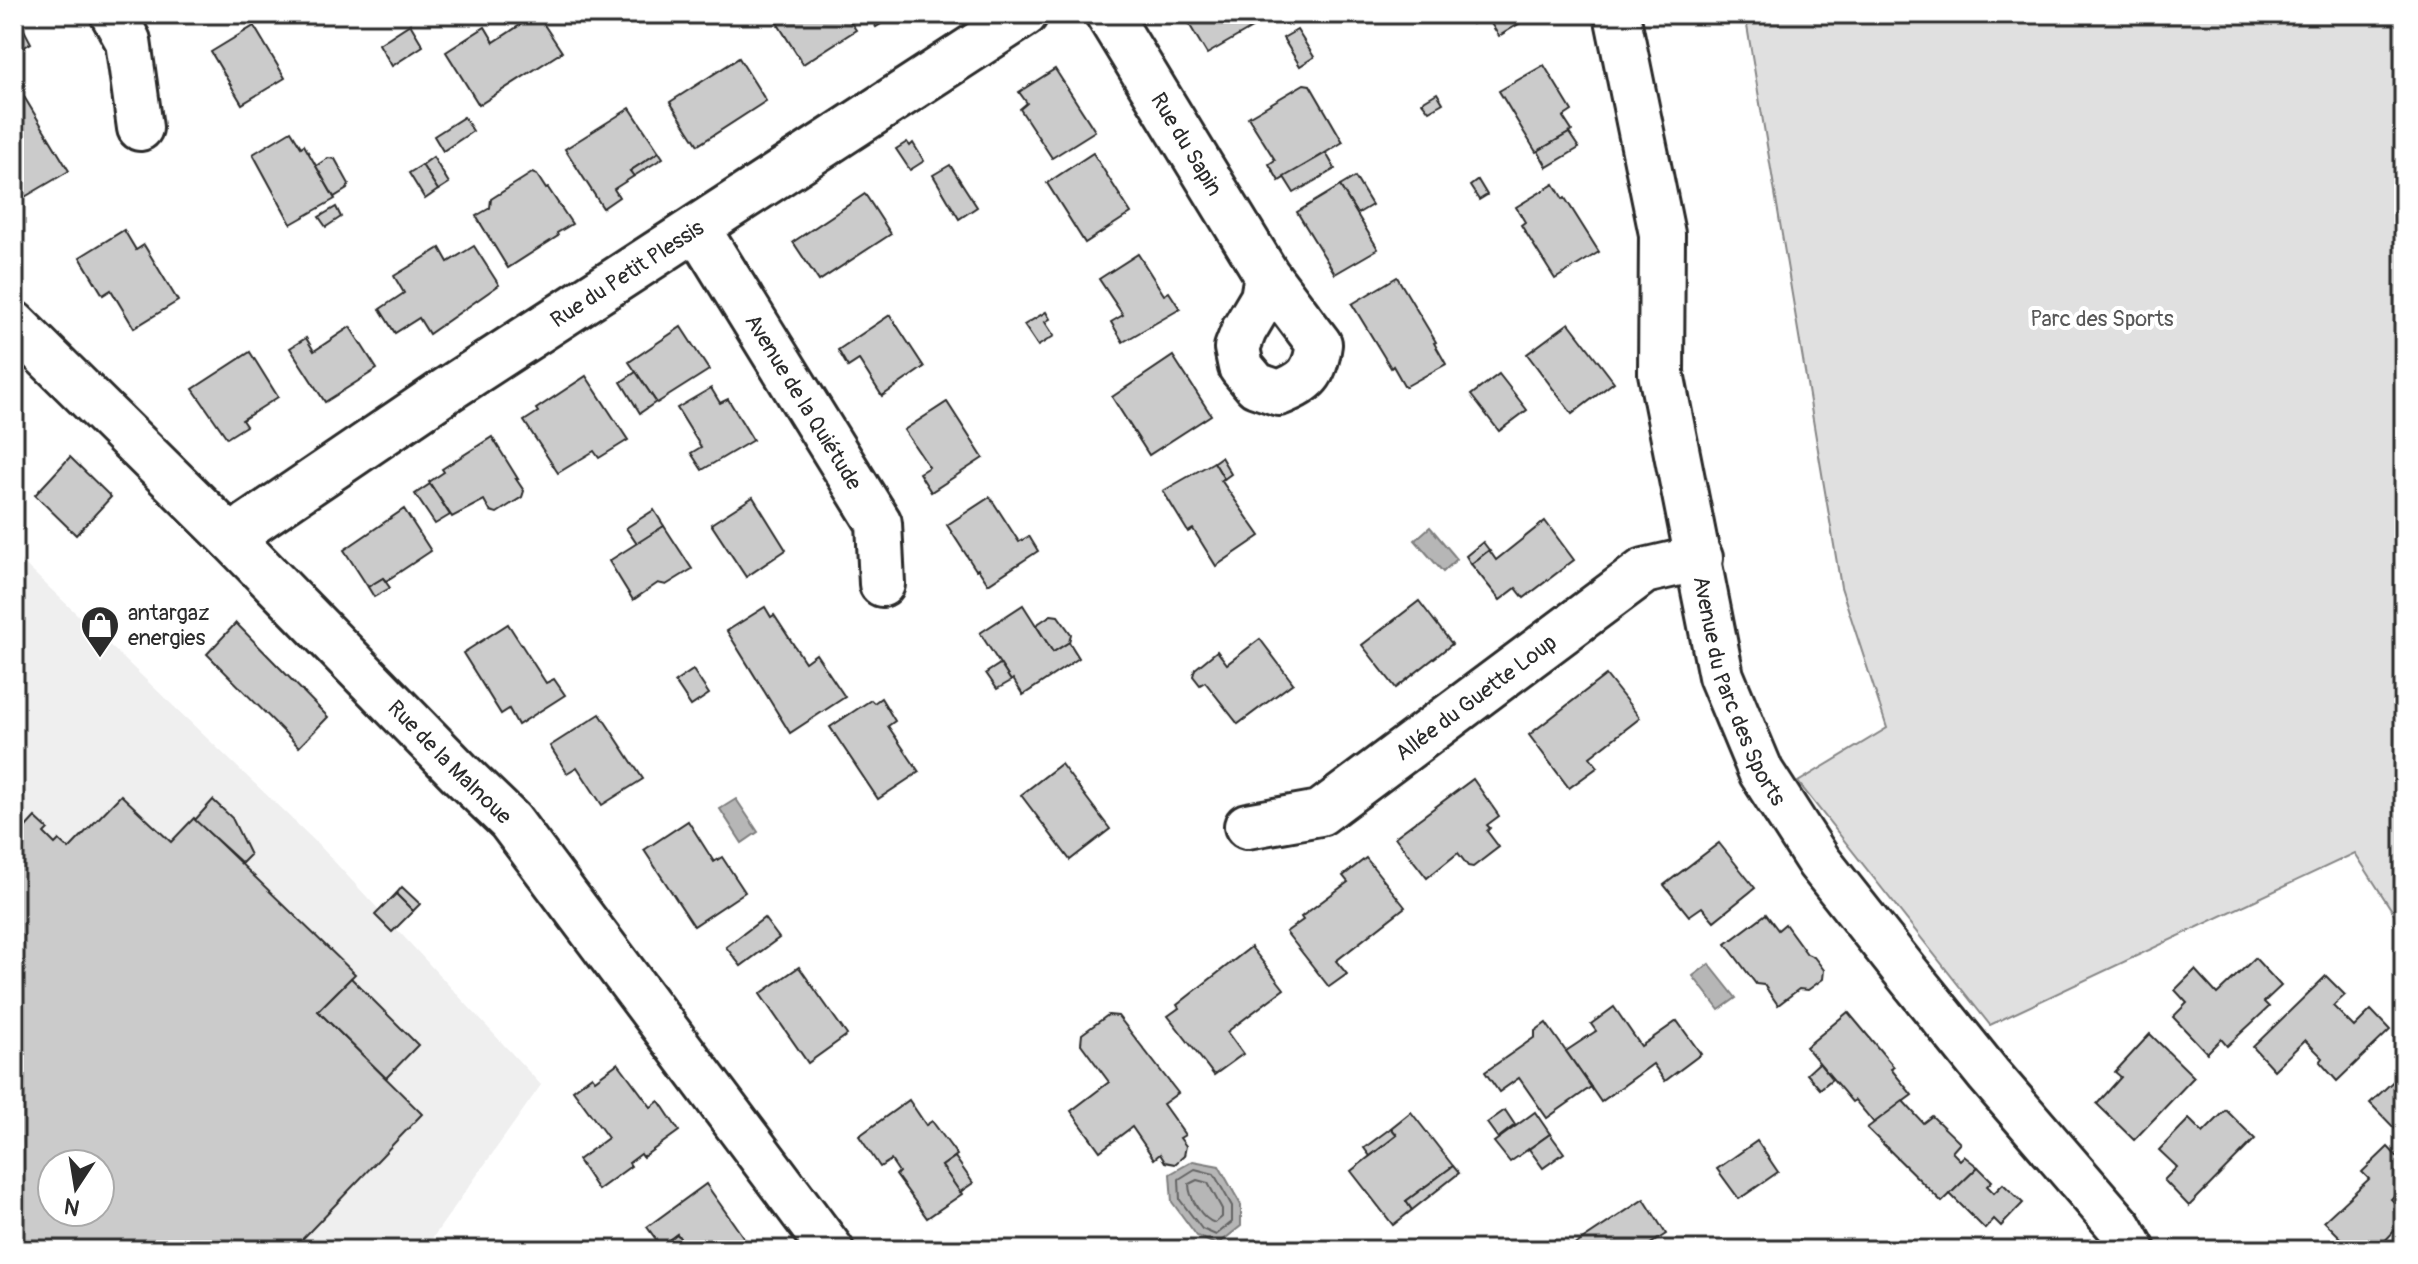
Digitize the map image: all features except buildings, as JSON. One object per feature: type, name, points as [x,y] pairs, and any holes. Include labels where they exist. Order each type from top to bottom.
[{"type":"street","points":[[113,14],[128,41],[140,128]]},
{"type":"street","name":"Rue du Petit Plessis","points":[[232,539],[447,390],[1025,14]]},
{"type":"street","name":"Rue du Sapin","points":[[1108,14],[1267,275]]},
{"type":"street","name":"Avenue du Parc des Sports","points":[[1617,14],[1662,234],[1661,373],[1721,676],[1761,772],[1819,862],[1989,1075],[2120,1227],[2133,1250]]},
{"type":"street","name":"Avenue de la Quiétude","points":[[697,228],[879,523],[882,584]]},
{"type":"street","name":"Rue de la Malnoue","points":[[14,324],[232,539],[510,821],[831,1250]]},
{"type":"street","name":"Allée du Guette Loup","points":[[1247,826],[1320,813],[1644,571],[1700,558]]},
{"type":"shaded area","points":[[14,554],[318,844],[541,1085],[424,1250],[14,1250]]},
{"type":"green space","name":"Parc des Sports","points":[[1745,14],[2404,14],[2404,929],[2355,853],[1990,1025],[1798,782],[1887,728],[1841,587]]},
{"type":"water","points":[[1430,527],[1457,559],[1443,572],[1415,540]]},
{"type":"water","points":[[736,799],[758,832],[742,843],[720,809]]},
{"type":"water","points":[[1709,964],[1736,998],[1719,1010],[1693,976]]},
{"type":"water","points":[[1193,1161],[1219,1166],[1241,1205],[1241,1226],[1217,1245],[1197,1236],[1172,1202],[1170,1174]]},
{"type":"place","name":"antargaz energies","points":[[100,659]]}]
